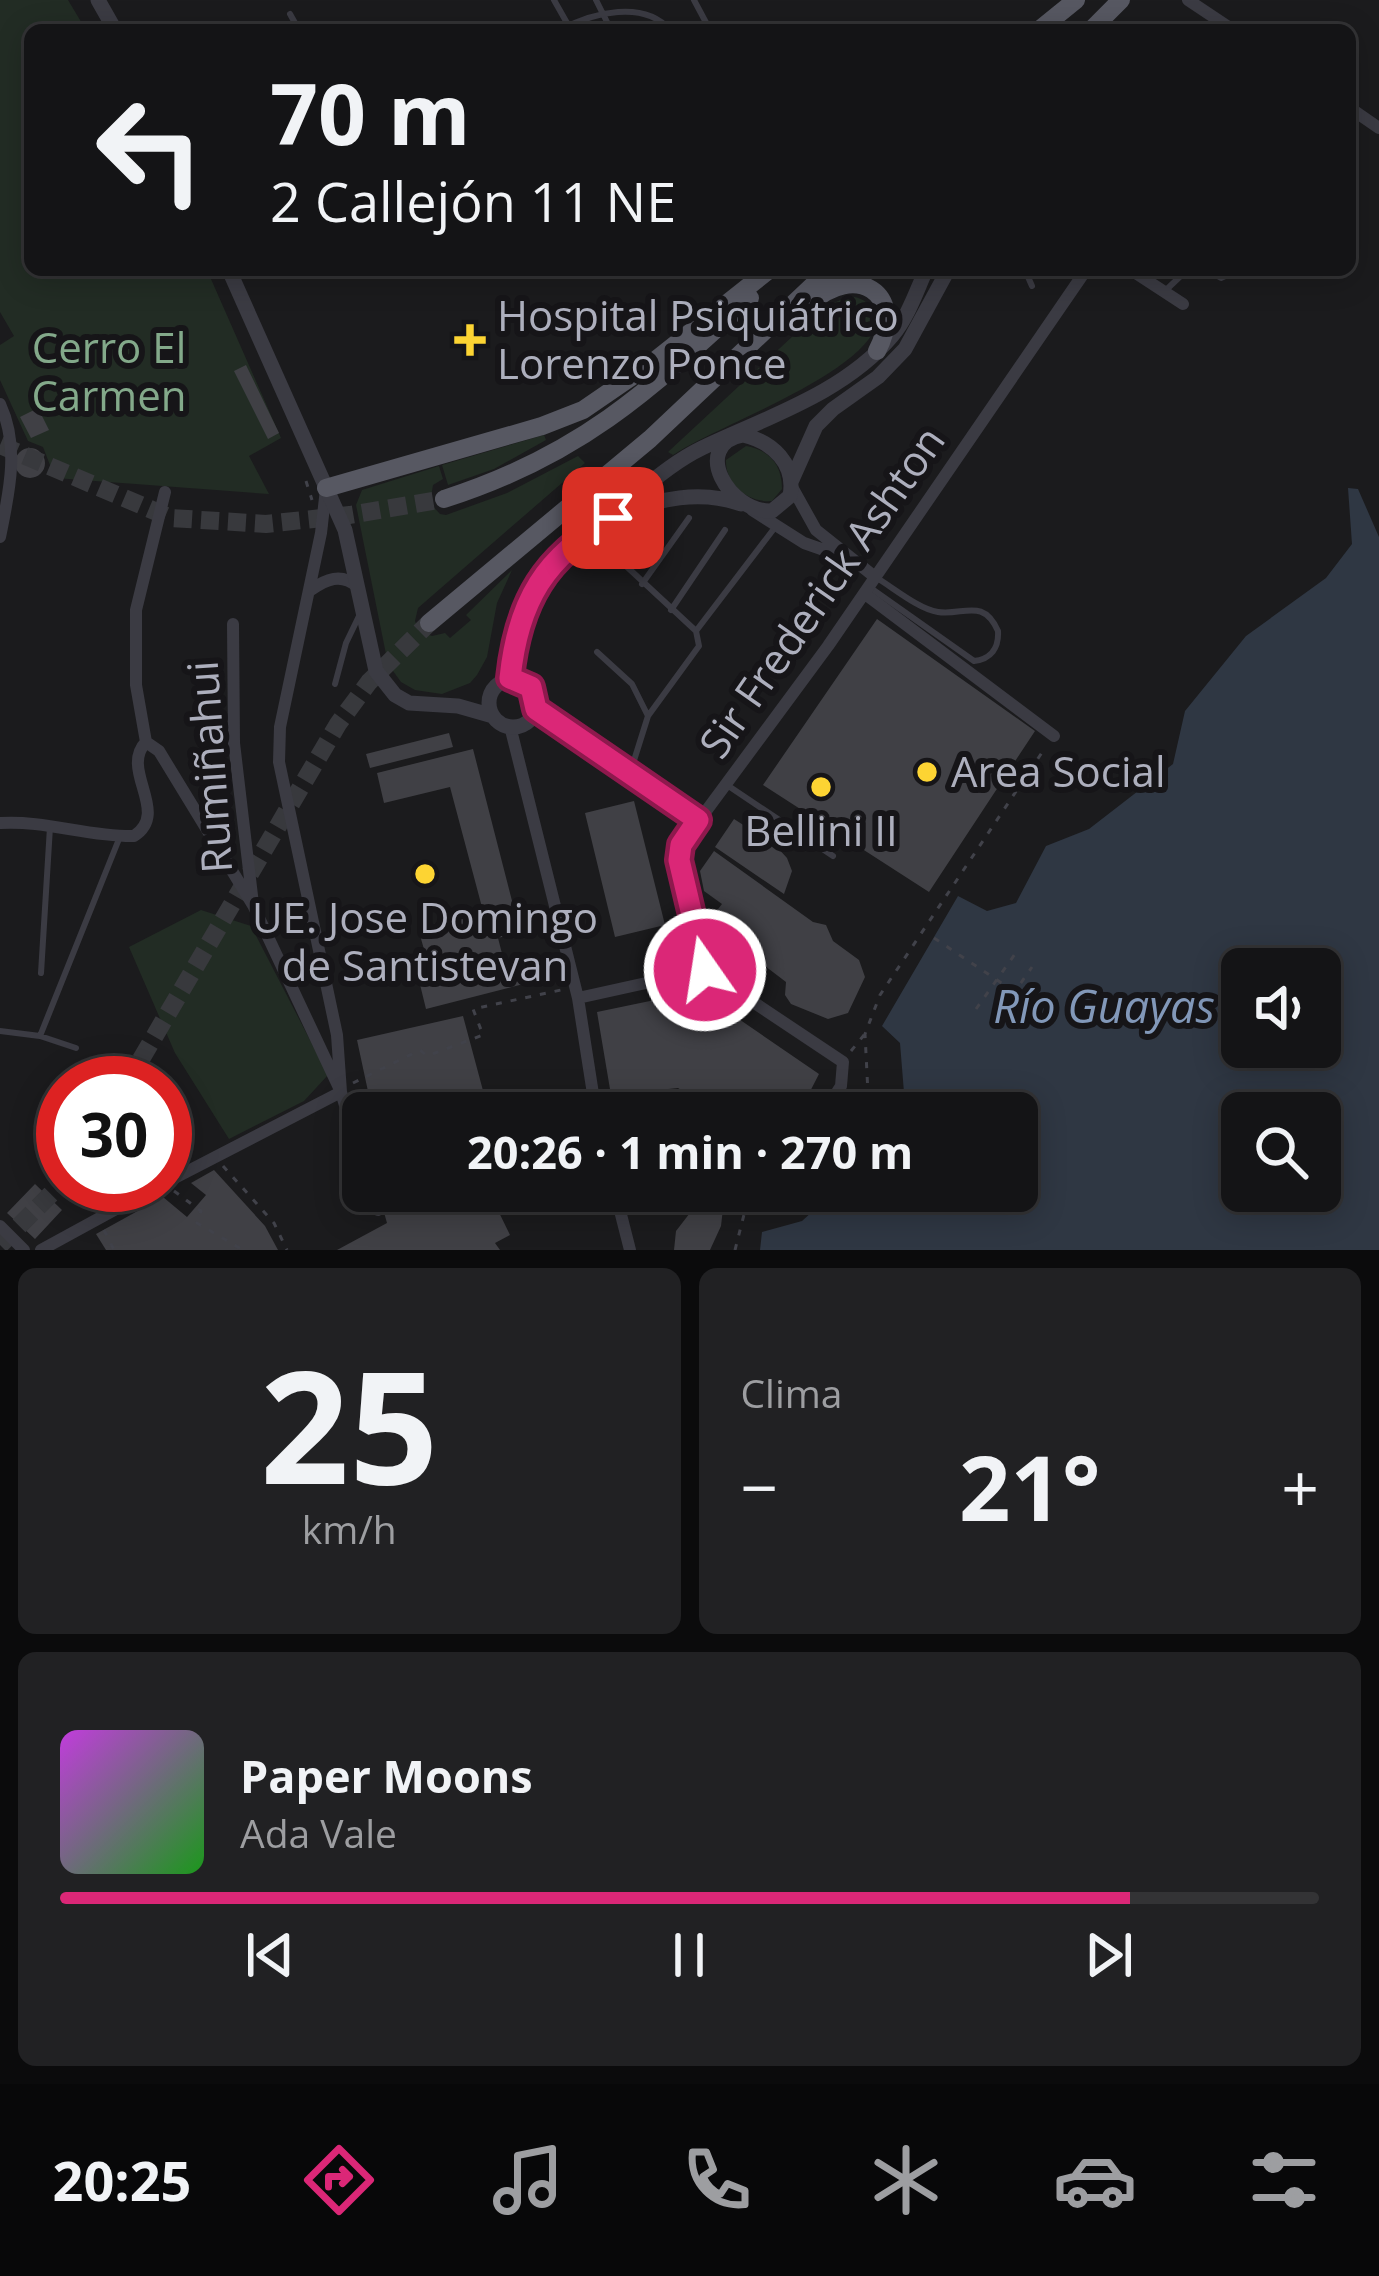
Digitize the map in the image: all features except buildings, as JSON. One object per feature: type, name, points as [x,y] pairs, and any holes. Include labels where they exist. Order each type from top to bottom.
[{"type":"main road","points":[[1040,24],[1058,0]]},
{"type":"main road","points":[[1043,24],[1076,0]]},
{"type":"main road","points":[[1097,24],[1121,0]]},
{"type":"main road","points":[[326,488],[521,433],[583,410],[653,362],[761,276]]},
{"type":"main road","points":[[444,499],[523,471],[599,427],[642,395],[773,276]]},
{"type":"main road","points":[[429,623],[650,439],[823,276]]},
{"type":"main road","points":[[751,343],[800,313],[824,291],[845,284],[875,291],[886,305],[887,331],[877,351]]},
{"type":"street","points":[[1188,0],[1224,24]]},
{"type":"street","points":[[232,276],[344,530],[376,671],[395,695],[422,706],[458,706],[493,716],[510,727],[576,992],[593,1092]]},
{"type":"street","points":[[493,716],[491,692],[510,678],[519,619],[548,570],[585,533],[685,457],[823,390],[877,351],[899,327],[923,276]]},
{"type":"street","points":[[585,533],[630,510],[683,497],[778,508],[790,496],[816,426],[905,349],[945,276]]},
{"type":"street","name":"Sir Frederick Ashton","points":[[705,970],[679,860],[681,845],[870,586],[1082,276]]},
{"type":"street","points":[[1140,276],[1183,304]]},
{"type":"street","points":[[0,404],[8,421],[12,465],[0,537]]},
{"type":"street","points":[[734,436],[753,437],[778,452],[816,530],[850,560],[870,586],[1054,736]]},
{"type":"street","points":[[734,436],[720,452],[718,467],[727,488],[804,543],[850,560]]},
{"type":"street","points":[[326,488],[310,591],[280,727],[280,762],[337,1035],[341,1092]]},
{"type":"street","points":[[165,492],[136,610],[136,685],[146,742],[158,751],[254,905],[342,1095]]},
{"type":"street","points":[[310,591],[340,578],[360,590]]},
{"type":"street","name":"Rumiñahui","points":[[233,624],[234,743],[254,905]]},
{"type":"street","points":[[510,678],[531,687],[536,709],[698,820]]},
{"type":"street","points":[[510,727],[524,724],[536,709]]},
{"type":"street","points":[[0,824],[134,836],[148,824],[150,814],[138,752],[146,742]]},
{"type":"street","points":[[576,992],[705,970],[843,1062],[838,1092]]},
{"type":"street","points":[[192,1170],[341,1092]]},
{"type":"street","points":[[41,1250],[108,1212]]},
{"type":"street","points":[[620,1212],[630,1250]]},
{"type":"street","points":[[0,1226],[24,1250]]},
{"type":"lane","points":[[598,0],[598,11],[607,24]]},
{"type":"lane","points":[[652,0],[652,11],[664,24]]},
{"type":"lane","points":[[574,24],[598,11],[652,11]]},
{"type":"lane","points":[[290,14],[296,24]]},
{"type":"lane","points":[[1028,276],[1032,286]]},
{"type":"lane","points":[[1164,292],[1181,276]]},
{"type":"lane","points":[[643,584],[689,518]]},
{"type":"lane","points":[[629,773],[648,716],[699,646],[696,631],[612,554],[636,522]]},
{"type":"lane","points":[[696,631],[776,526]]},
{"type":"lane","points":[[671,610],[725,530]]},
{"type":"lane","points":[[870,586],[936,613],[966,608],[985,614],[998,631],[994,652],[985,660],[974,661],[870,586]]},
{"type":"lane","points":[[335,684],[346,644],[363,609]]},
{"type":"lane","points":[[597,652],[632,684],[648,716]]},
{"type":"lane","points":[[727,785],[833,856]]},
{"type":"lane","points":[[41,973],[50,827]]},
{"type":"lane","points":[[40,1036],[120,837]]},
{"type":"lane","points":[[0,1031],[40,1036],[76,1048]]},
{"type":"path","points":[[843,1062],[865,1034],[880,995],[904,957],[1054,736]]},
{"type":"path","points":[[934,938],[1015,992]]},
{"type":"path","points":[[976,1009],[1015,954]]},
{"type":"path","points":[[995,1020],[1032,967]]},
{"type":"path","points":[[341,1092],[358,1079],[420,1051],[427,1056],[483,1036],[473,1009],[576,992]]},
{"type":"path","points":[[865,1034],[868,1092]]},
{"type":"path","points":[[216,1158],[274,1222],[287,1250]]},
{"type":"path","points":[[192,1205],[201,1211],[196,1223],[243,1250]]},
{"type":"path","points":[[735,1250],[745,1212]]},
{"type":"path","points":[[98,1217],[114,1250]]},
{"type":"green space","name":"Cerro El Carmen","points":[[0,0],[68,0],[82,24],[24,24],[24,276],[210,276],[281,438],[249,456],[269,494],[55,478],[43,447],[28,441],[0,380],[0,345],[14,336],[0,312]]},
{"type":"green space","points":[[849,296],[868,304],[878,321],[867,341],[847,360],[788,397],[673,455],[668,452],[823,308]]},
{"type":"green space","points":[[544,435],[546,440],[494,469],[448,485],[442,465]]},
{"type":"green space","points":[[746,446],[762,451],[777,466],[782,489],[772,501],[747,495],[729,477],[726,460]]},
{"type":"green space","points":[[578,456],[585,463],[418,608],[419,631],[432,636],[445,633],[450,638],[471,620],[466,615],[512,570],[497,603],[487,657],[477,675],[470,683],[442,694],[415,690],[401,682],[388,664],[356,505],[362,490],[439,466],[443,479],[433,485],[430,503],[446,515],[507,493]]},
{"type":"green space","points":[[201,910],[251,926],[328,1075],[304,1101],[229,1139],[192,1080],[192,1056],[175,1053],[129,947]]},
{"type":"water","name":"Río Guayas","points":[[1348,488],[1358,489],[1379,537],[1379,1250],[760,1250],[762,1232],[802,1221],[812,1212],[1038,1212],[1038,1092],[904,1092],[900,1043],[882,1026],[958,896],[987,911],[1016,903],[1046,846],[1089,829],[1173,764],[1185,711],[1246,636],[1326,578],[1352,544]]},
{"type":"tunnel","points":[[0,445],[171,518],[266,524],[444,499]]},
{"type":"tunnel","points":[[143,1056],[338,724],[369,682],[429,623]]},
{"type":"tunnel","points":[[0,1245],[36,1209]]},
{"type":"place","name":"Hospital Psiquiátrico Lorenzo Ponce","points":[[470,340]]},
{"type":"place","name":"Area Social","points":[[927,772]]},
{"type":"place","name":"Bellini II","points":[[821,787]]},
{"type":"place","name":"UE. Jose Domingo de Santistevan","points":[[425,874]]},
{"type":"route","points":[[613,518],[573,544],[531,594],[519,619],[510,678],[531,687],[536,709],[698,820],[681,845],[679,860],[705,970]]}]
